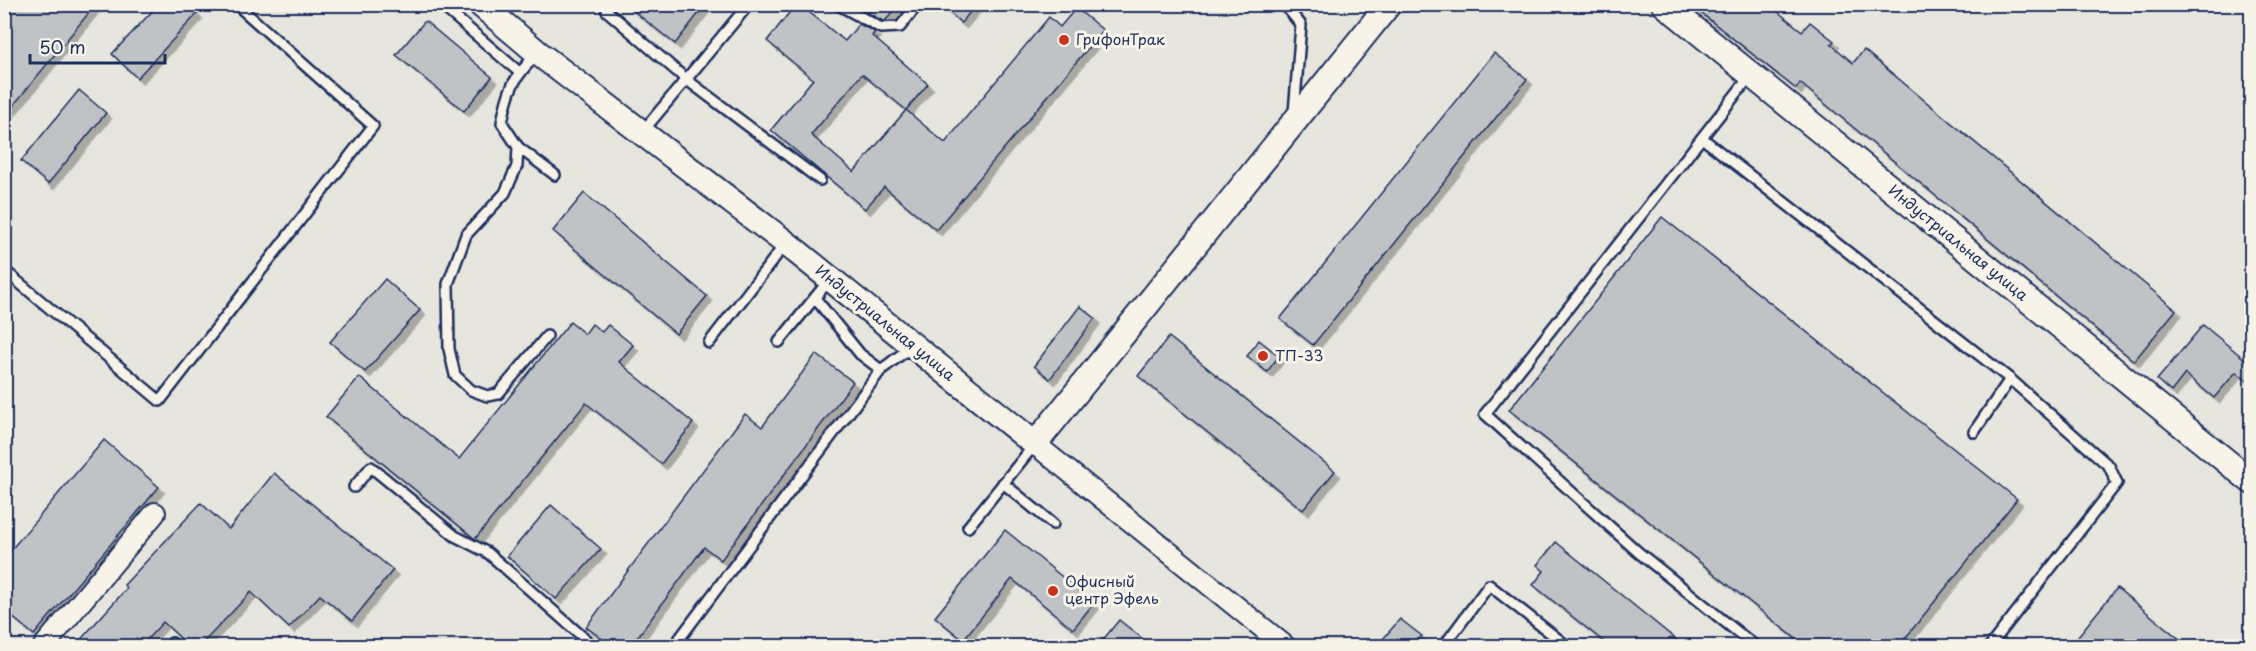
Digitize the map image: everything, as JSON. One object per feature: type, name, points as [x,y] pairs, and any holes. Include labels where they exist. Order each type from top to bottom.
[{"type":"street","name":"Индустриальная улица","points":[[480,4],[538,53],[786,243],[1285,646]]},
{"type":"street","points":[[1035,444],[1389,4]]},
{"type":"street","name":"Индустриальная улица","points":[[1664,4],[2252,482]]},
{"type":"street","points":[[44,646],[155,513]]},
{"type":"lane","points":[[4,270],[160,400],[373,126],[236,4]]},
{"type":"lane","points":[[440,4],[519,72]]},
{"type":"lane","points":[[642,133],[749,4]]},
{"type":"lane","points":[[837,4],[881,27],[900,27],[918,4]]},
{"type":"lane","points":[[1284,4],[1301,25],[1293,123]]},
{"type":"lane","points":[[607,11],[687,80],[820,180]]},
{"type":"lane","points":[[538,53],[519,72],[507,96],[502,123],[518,147],[555,175]]},
{"type":"lane","points":[[1751,75],[1485,414],[1638,552],[1755,646]]},
{"type":"lane","points":[[1702,138],[2010,379],[2109,466],[2117,483],[1990,646]]},
{"type":"lane","points":[[518,147],[517,166],[505,193],[466,235],[448,284],[449,349],[454,375],[471,390],[487,396],[498,394],[547,336]]},
{"type":"lane","points":[[709,343],[786,243]]},
{"type":"lane","points":[[779,342],[830,279]]},
{"type":"lane","points":[[815,298],[860,354],[881,370]]},
{"type":"lane","points":[[674,646],[881,370],[913,346]]},
{"type":"lane","points":[[1974,432],[2010,379]]},
{"type":"lane","points":[[968,526],[1035,444]]},
{"type":"lane","points":[[354,487],[371,467],[455,536],[488,553],[592,646]]},
{"type":"lane","points":[[1003,483],[1053,524]]},
{"type":"lane","points":[[1444,646],[1489,585],[1567,646]]},
{"type":"shaded area","points":[[4,5],[2251,5],[2251,646],[5,646]]},
{"type":"building","points":[[4,4],[96,4],[4,117]]},
{"type":"building","points":[[159,4],[187,4],[197,14],[137,78],[112,54]]},
{"type":"building","points":[[625,4],[706,4],[675,44]]},
{"type":"building","points":[[796,4],[799,4],[845,41],[859,24],[875,32],[872,36],[928,84],[906,110],[945,143],[1049,17],[1060,27],[1076,8],[1103,30],[936,230],[884,187],[865,209],[771,130],[813,79],[767,41]],"holes":[[[862,74],[906,110],[854,172],[811,135]]]},
{"type":"building","points":[[876,4],[900,4],[883,21],[868,13]]},
{"type":"building","points":[[940,4],[977,4],[961,23]]},
{"type":"building","points":[[1690,4],[1768,4],[1802,31],[1810,22],[1834,41],[1831,44],[1853,63],[1864,50],[2176,310],[2134,361],[1800,83],[1796,89]]},
{"type":"building","points":[[425,21],[492,77],[464,111],[396,55]]},
{"type":"building","points":[[1494,53],[1527,79],[1313,345],[1280,319]]},
{"type":"building","points":[[79,90],[106,113],[48,184],[21,161]]},
{"type":"building","points":[[584,193],[707,296],[676,334],[553,231]]},
{"type":"building","points":[[1662,217],[2017,499],[1899,646],[1805,646],[1509,410]]},
{"type":"building","points":[[385,279],[420,310],[365,372],[330,342]]},
{"type":"building","points":[[1080,306],[1095,318],[1050,379],[1034,366]]},
{"type":"building","points":[[570,322],[585,334],[592,324],[602,332],[608,325],[633,345],[619,362],[693,423],[661,464],[586,403],[475,539],[326,417],[359,377],[459,459]]},
{"type":"building","points":[[2203,325],[2252,365],[2252,384],[2236,372],[2214,398],[2185,374],[2171,392],[2157,380]]},
{"type":"building","points":[[1169,337],[1335,471],[1303,510],[1138,376]]},
{"type":"building","name":"ТП-33","points":[[1259,340],[1279,356],[1267,372],[1247,356]]},
{"type":"building","points":[[816,354],[853,382],[721,560],[704,547],[631,646],[612,646],[586,627],[745,414],[762,427]]},
{"type":"building","points":[[104,440],[159,487],[34,635],[4,610],[4,558]]},
{"type":"building","points":[[274,473],[393,570],[352,621],[320,595],[289,628],[251,592],[200,646],[189,646],[163,622],[141,646],[75,646],[127,588],[124,585],[201,503],[229,529]]},
{"type":"building","points":[[551,505],[601,549],[556,599],[507,556]]},
{"type":"building","name":"Офисный центр Эфель","points":[[1005,530],[1094,603],[1073,629],[1012,579],[963,640],[935,617]]},
{"type":"building","points":[[1556,542],[1684,646],[1609,646],[1533,585],[1544,571],[1537,565]]},
{"type":"building","points":[[2117,588],[2188,646],[2070,646]]},
{"type":"building","points":[[1400,619],[1422,636],[1413,646],[1377,646]]},
{"type":"building","points":[[1119,620],[1152,646],[1098,646]]},
{"type":"place","name":"ГрифонТрак","points":[[1064,40]]},
{"type":"place","name":"ТП-33","points":[[1263,356]]},
{"type":"place","name":"Офисный центр Эфель","points":[[1053,591]]}]
